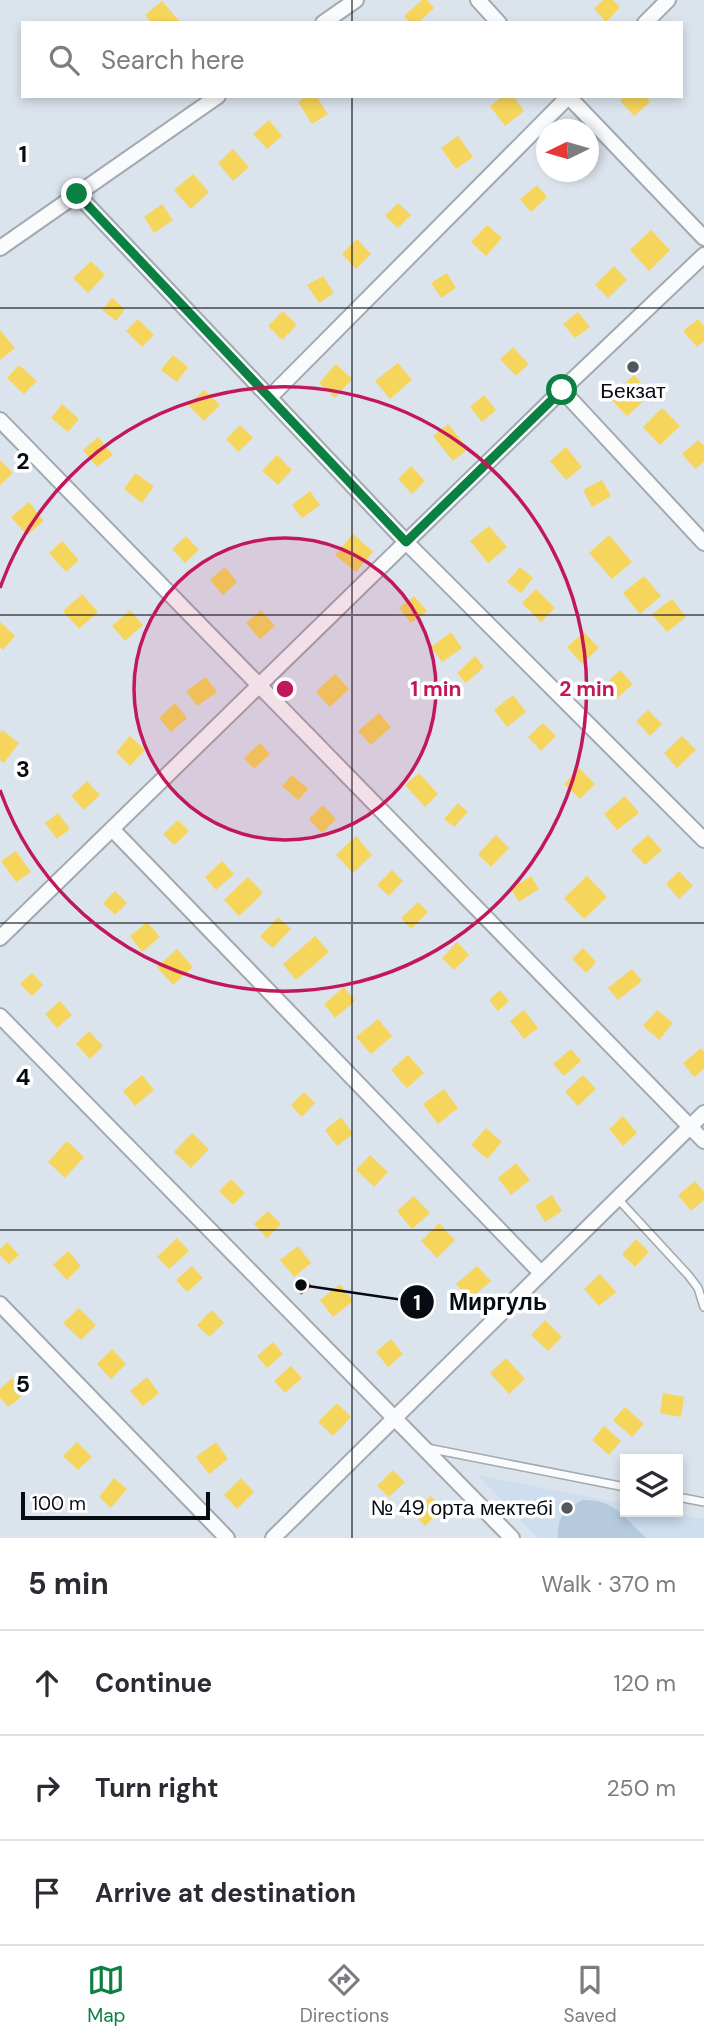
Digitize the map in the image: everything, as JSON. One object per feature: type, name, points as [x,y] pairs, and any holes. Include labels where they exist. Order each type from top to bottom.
[{"type":"street","points":[[326,21],[356,0]]},
{"type":"street","points":[[478,0],[497,21]]},
{"type":"street","points":[[647,21],[668,0]]},
{"type":"street","points":[[0,248],[215,98]]},
{"type":"street","points":[[270,397],[567,98]]},
{"type":"street","points":[[571,98],[704,238]]},
{"type":"street","points":[[77,194],[406,542],[704,840]]},
{"type":"street","points":[[0,939],[562,390],[704,255]]},
{"type":"street","points":[[562,390],[704,543]]},
{"type":"street","points":[[0,420],[704,1141]]},
{"type":"street","points":[[112,829],[541,1273]]},
{"type":"street","points":[[0,1016],[512,1538]]},
{"type":"street","points":[[273,1538],[704,1113]]},
{"type":"street","points":[[0,1304],[227,1538]]},
{"type":"lane","points":[[617,1199],[698,1288],[704,1307]]},
{"type":"lane","points":[[423,1447],[620,1486]]},
{"type":"lane","points":[[683,1498],[704,1502]]},
{"type":"shaded area","name":"№ 49 орта мектебі","points":[[477,1475],[620,1503],[620,1517],[683,1515],[704,1519],[704,1538],[538,1538]]},
{"type":"shaded area","points":[[582,1500],[593,1500],[611,1506],[646,1538],[558,1538],[560,1519]]},
{"type":"building: Homes","points":[[422,0],[427,0],[434,8],[420,21],[408,21],[404,16]]},
{"type":"building: Homes","points":[[603,0],[613,0],[620,7],[607,21],[594,9]]},
{"type":"building: Homes","points":[[162,1],[179,21],[150,21],[145,15]]},
{"type":"building: Homes","points":[[303,98],[317,98],[328,114],[312,124],[298,102]]},
{"type":"building: Homes","points":[[500,98],[514,98],[524,111],[505,126],[490,106]]},
{"type":"building: Homes","points":[[623,98],[647,98],[650,102],[634,116],[620,101]]},
{"type":"building: Homes","points":[[269,120],[282,136],[267,149],[253,134]]},
{"type":"building: Homes","points":[[458,136],[473,157],[456,169],[441,148]]},
{"type":"building: Homes","points":[[233,149],[249,167],[233,181],[218,163]]},
{"type":"building: Homes","points":[[193,174],[209,192],[191,209],[174,190]]},
{"type":"building: Homes","points":[[537,185],[547,197],[531,212],[520,199]]},
{"type":"building: Homes","points":[[398,203],[411,215],[398,228],[385,216]]},
{"type":"building: Homes","points":[[162,204],[173,220],[154,233],[144,217]]},
{"type":"building: Homes","points":[[487,225],[502,238],[486,256],[471,242]]},
{"type":"building: Homes","points":[[651,230],[670,250],[649,271],[630,250]]},
{"type":"building: Homes","points":[[357,239],[371,254],[356,269],[342,254]]},
{"type":"building: Homes","points":[[91,261],[105,275],[88,293],[73,278]]},
{"type":"building: Homes","points":[[614,266],[627,280],[608,298],[595,285]]},
{"type":"building: Homes","points":[[447,273],[456,288],[441,298],[431,283]]},
{"type":"building: Homes","points":[[323,276],[334,293],[319,303],[307,285]]},
{"type":"building: Homes","points":[[112,298],[125,309],[116,321],[102,310]]},
{"type":"building: Homes","points":[[283,311],[297,325],[282,340],[268,326]]},
{"type":"building: Homes","points":[[578,312],[590,327],[575,338],[563,324]]},
{"type":"building: Homes","points":[[138,319],[154,335],[142,347],[126,331]]},
{"type":"building: Homes","points":[[698,319],[704,326],[704,341],[697,347],[683,331]]},
{"type":"building: Homes","points":[[0,330],[15,348],[0,360]]},
{"type":"building: Homes","points":[[513,347],[529,364],[516,376],[500,359]]},
{"type":"building: Homes","points":[[173,355],[188,367],[177,382],[161,370]]},
{"type":"building: Homes","points":[[398,363],[412,380],[390,399],[375,381]]},
{"type":"building: Homes","points":[[336,364],[352,379],[335,398],[319,383]]},
{"type":"building: Homes","points":[[19,365],[37,381],[24,394],[7,378]]},
{"type":"building: Homes","points":[[634,375],[651,394],[627,416],[610,398]]},
{"type":"building: Homes","points":[[204,390],[220,405],[204,421],[188,405]]},
{"type":"building: Homes","points":[[484,395],[496,410],[482,422],[470,407]]},
{"type":"building: Homes","points":[[62,404],[79,419],[68,432],[51,418]]},
{"type":"building: Homes","points":[[662,408],[680,426],[660,445],[643,427]]},
{"type":"building: Homes","points":[[448,424],[468,449],[453,461],[433,436]]},
{"type":"building: Homes","points":[[240,425],[253,438],[238,452],[226,439]]},
{"type":"building: Homes","points":[[98,437],[113,455],[97,467],[83,450]]},
{"type":"building: Homes","points":[[698,440],[704,446],[704,462],[695,469],[682,454]]},
{"type":"building: Homes","points":[[566,447],[582,467],[566,480],[550,461]]},
{"type":"building: Homes","points":[[277,455],[292,470],[278,485],[262,471]]},
{"type":"building: Homes","points":[[0,460],[13,473],[0,485]]},
{"type":"building: Homes","points":[[411,466],[425,481],[412,494],[398,479]]},
{"type":"building: Homes","points":[[135,473],[154,486],[142,503],[124,489]]},
{"type":"building: Homes","points":[[602,480],[611,496],[592,507],[583,490]]},
{"type":"building: Homes","points":[[310,491],[320,505],[302,518],[292,505]]},
{"type":"building: Homes","points":[[29,502],[44,521],[27,535],[11,517]]},
{"type":"building: Homes","points":[[489,526],[507,547],[488,563],[470,541]]},
{"type":"building: Homes","points":[[353,534],[373,552],[356,572],[335,555]]},
{"type":"building: Homes","points":[[609,535],[632,562],[612,579],[589,553]]},
{"type":"building: Homes","points":[[186,536],[199,550],[185,563],[172,549]]},
{"type":"building: Homes","points":[[62,541],[79,560],[66,572],[49,553]]},
{"type":"building: Homes","points":[[225,567],[237,582],[223,595],[210,580]]},
{"type":"building: Homes","points":[[520,567],[533,578],[521,593],[507,582]]},
{"type":"building: Homes","points":[[644,576],[661,596],[640,614],[623,593]]},
{"type":"building: Homes","points":[[536,589],[555,608],[541,622],[522,603]]},
{"type":"building: Homes","points":[[82,594],[98,612],[79,629],[63,611]]},
{"type":"building: Homes","points":[[414,596],[427,611],[411,623],[399,608]]},
{"type":"building: Homes","points":[[672,599],[686,617],[667,632],[652,614]]},
{"type":"building: Homes","points":[[130,610],[143,625],[125,641],[112,626]]},
{"type":"building: Homes","points":[[261,610],[275,626],[260,639],[246,623]]},
{"type":"building: Homes","points":[[0,622],[15,636],[3,650],[0,647]]},
{"type":"building: Homes","points":[[451,632],[462,648],[442,662],[431,647]]},
{"type":"building: Homes","points":[[584,632],[599,648],[582,664],[567,647]]},
{"type":"building: Homes","points":[[475,656],[484,667],[466,683],[457,673]]},
{"type":"building: Homes","points":[[620,670],[633,684],[615,700],[603,686]]},
{"type":"building: Homes","points":[[335,674],[349,689],[330,707],[316,692]]},
{"type":"building: Homes","points":[[206,677],[217,692],[197,706],[186,691]]},
{"type":"building: Homes","points":[[513,695],[526,712],[507,727],[494,710]]},
{"type":"building: Homes","points":[[175,703],[187,718],[171,732],[159,718]]},
{"type":"building: Homes","points":[[648,710],[662,724],[650,736],[636,721]]},
{"type":"building: Homes","points":[[379,713],[391,727],[371,745],[358,731]]},
{"type":"building: Homes","points":[[543,723],[556,736],[541,751],[528,737]]},
{"type":"building: Homes","points":[[2,730],[19,743],[4,763],[0,760]]},
{"type":"building: Homes","points":[[130,736],[145,750],[130,766],[116,752]]},
{"type":"building: Homes","points":[[682,736],[696,750],[677,768],[664,753]]},
{"type":"building: Homes","points":[[260,743],[270,754],[254,769],[244,758]]},
{"type":"building: Homes","points":[[579,768],[595,784],[580,799],[564,784]]},
{"type":"building: Homes","points":[[419,773],[438,794],[425,807],[405,785]]},
{"type":"building: Homes","points":[[292,775],[308,789],[298,800],[282,786]]},
{"type":"building: Homes","points":[[87,781],[100,795],[84,810],[71,796]]},
{"type":"building: Homes","points":[[625,796],[639,813],[617,830],[604,814]]},
{"type":"building: Homes","points":[[458,803],[468,812],[454,827],[444,819]]},
{"type":"building: Homes","points":[[323,805],[336,819],[322,833],[309,819]]},
{"type":"building: Homes","points":[[58,813],[70,829],[57,839],[45,823]]},
{"type":"building: Homes","points":[[178,820],[189,831],[174,845],[163,834]]},
{"type":"building: Homes","points":[[496,835],[509,848],[491,867],[478,854]]},
{"type":"building: Homes","points":[[648,835],[662,850],[645,865],[631,850]]},
{"type":"building: Homes","points":[[356,836],[372,855],[353,873],[336,855]]},
{"type":"building: Homes","points":[[16,851],[31,872],[16,882],[1,861]]},
{"type":"building: Homes","points":[[222,861],[234,874],[216,890],[205,877]]},
{"type":"building: Homes","points":[[392,870],[403,881],[389,896],[377,885]]},
{"type":"building: Homes","points":[[679,871],[693,886],[679,899],[666,884]]},
{"type":"building: Homes","points":[[531,876],[539,889],[519,902],[511,889]]},
{"type":"building: Homes","points":[[587,876],[607,897],[584,919],[564,898]]},
{"type":"building: Homes","points":[[248,877],[263,893],[239,916],[224,900]]},
{"type":"building: Homes","points":[[115,891],[127,903],[115,915],[103,903]]},
{"type":"building: Homes","points":[[418,902],[428,912],[411,929],[401,918]]},
{"type":"building: Homes","points":[[278,917],[291,929],[273,948],[260,937]]},
{"type":"building: Homes","points":[[147,922],[160,937],[142,952],[130,936]]},
{"type":"building: Homes","points":[[315,936],[329,952],[296,980],[283,964]]},
{"type":"building: Homes","points":[[457,942],[469,955],[454,970],[442,958]]},
{"type":"building: Homes","points":[[583,948],[596,962],[586,973],[572,959]]},
{"type":"building: Homes","points":[[177,949],[193,967],[173,985],[157,967]]},
{"type":"building: Homes","points":[[632,969],[642,981],[618,1000],[608,988]]},
{"type":"building: Homes","points":[[32,973],[43,985],[32,996],[20,984]]},
{"type":"building: Homes","points":[[344,987],[355,1001],[335,1018],[324,1004]]},
{"type":"building: Homes","points":[[500,990],[509,1001],[498,1011],[489,1000]]},
{"type":"building: Homes","points":[[60,1001],[72,1015],[57,1028],[45,1014]]},
{"type":"building: Homes","points":[[524,1010],[538,1028],[524,1039],[510,1021]]},
{"type":"building: Homes","points":[[657,1010],[673,1023],[659,1040],[643,1026]]},
{"type":"building: Homes","points":[[378,1019],[392,1036],[371,1054],[356,1037]]},
{"type":"building: Homes","points":[[89,1031],[103,1046],[90,1059],[76,1044]]},
{"type":"building: Homes","points":[[701,1048],[704,1052],[704,1069],[694,1077],[683,1063]]},
{"type":"building: Homes","points":[[571,1049],[581,1061],[564,1076],[553,1064]]},
{"type":"building: Homes","points":[[408,1055],[424,1073],[407,1088],[391,1070]]},
{"type":"building: Homes","points":[[142,1075],[154,1090],[135,1106],[123,1091]]},
{"type":"building: Homes","points":[[583,1075],[596,1089],[578,1106],[565,1092]]},
{"type":"building: Homes","points":[[444,1089],[458,1108],[438,1124],[423,1104]]},
{"type":"building: Homes","points":[[304,1092],[315,1103],[302,1117],[291,1105]]},
{"type":"building: Homes","points":[[623,1116],[637,1133],[623,1146],[609,1129]]},
{"type":"building: Homes","points":[[341,1117],[353,1134],[337,1146],[325,1130]]},
{"type":"building: Homes","points":[[486,1128],[502,1142],[487,1159],[471,1145]]},
{"type":"building: Homes","points":[[192,1133],[209,1149],[191,1168],[174,1152]]},
{"type":"building: Homes","points":[[67,1141],[84,1157],[65,1178],[48,1162]]},
{"type":"building: Homes","points":[[370,1155],[388,1172],[374,1187],[356,1170]]},
{"type":"building: Homes","points":[[516,1163],[530,1180],[511,1195],[498,1178]]},
{"type":"building: Homes","points":[[231,1179],[245,1193],[233,1205],[219,1191]]},
{"type":"building: Homes","points":[[695,1181],[704,1192],[704,1200],[691,1211],[678,1195]]},
{"type":"building: Homes","points":[[552,1195],[562,1211],[545,1222],[535,1206]]},
{"type":"building: Homes","points":[[414,1196],[430,1213],[412,1229],[397,1211]]},
{"type":"building: Homes","points":[[268,1211],[281,1224],[267,1238],[254,1224]]},
{"type":"building: Homes","points":[[439,1223],[455,1240],[437,1258],[421,1241]]},
{"type":"building: Homes","points":[[177,1238],[189,1251],[169,1269],[157,1257]]},
{"type":"building: Homes","points":[[636,1239],[649,1252],[635,1267],[622,1254]]},
{"type":"building: Homes","points":[[7,1242],[19,1255],[9,1264],[0,1255],[0,1249]]},
{"type":"building: Homes","points":[[298,1246],[311,1263],[294,1277],[280,1260]]},
{"type":"building: Homes","points":[[68,1251],[81,1266],[67,1280],[53,1265]]},
{"type":"building: Homes","points":[[192,1266],[203,1278],[187,1292],[176,1280]]},
{"type":"building: Homes","points":[[477,1266],[491,1281],[470,1299],[456,1284]]},
{"type":"building: Homes","points":[[600,1274],[616,1292],[599,1306],[584,1289]]},
{"type":"building: Homes","points":[[340,1284],[353,1301],[333,1317],[320,1300]]},
{"type":"building: Homes","points":[[79,1308],[96,1325],[81,1340],[63,1323]]},
{"type":"building: Homes","points":[[212,1310],[224,1323],[209,1337],[197,1325]]},
{"type":"building: Homes","points":[[545,1320],[562,1337],[548,1351],[531,1335]]},
{"type":"building: Homes","points":[[391,1339],[403,1354],[388,1367],[376,1352]]},
{"type":"building: Homes","points":[[273,1342],[283,1354],[267,1368],[257,1356]]},
{"type":"building: Homes","points":[[112,1349],[126,1364],[111,1379],[97,1364]]},
{"type":"building: Homes","points":[[506,1358],[525,1379],[509,1394],[490,1373]]},
{"type":"building: Homes","points":[[291,1366],[302,1378],[285,1393],[274,1381]]},
{"type":"building: Homes","points":[[147,1377],[159,1393],[143,1406],[130,1391]]},
{"type":"building: Homes","points":[[12,1378],[25,1393],[9,1407],[0,1398],[0,1389]]},
{"type":"building: Homes","points":[[663,1393],[684,1397],[681,1417],[660,1413]]},
{"type":"building: Homes","points":[[337,1403],[351,1417],[333,1436],[318,1422]]},
{"type":"building: Homes","points":[[625,1407],[644,1424],[632,1437],[613,1420]]},
{"type":"building: Homes","points":[[604,1426],[621,1441],[609,1455],[592,1440]]},
{"type":"building: Homes","points":[[77,1442],[92,1457],[78,1470],[63,1456]]},
{"type":"building: Homes","points":[[216,1442],[228,1459],[209,1474],[196,1457]]},
{"type":"building: Homes","points":[[393,1470],[405,1482],[389,1497],[377,1486]]},
{"type":"building: Homes","points":[[114,1478],[127,1489],[111,1508],[99,1497]]},
{"type":"building: Homes","points":[[241,1478],[254,1492],[237,1509],[224,1495]]},
{"type":"building: Homes","points":[[431,1496],[443,1509],[425,1526],[413,1513]]},
{"type":"building: Shops","points":[[305,1278],[312,1286],[301,1295],[295,1288]]},
{"type":"place","name":"Бекзат","points":[[633,367]]},
{"type":"place","name":"Миргуль","points":[[301,1285]]},
{"type":"place","name":"№ 49 орта мектебі","points":[[567,1508]]},
{"type":"route","points":[[77,194],[406,542],[562,390]]}]
